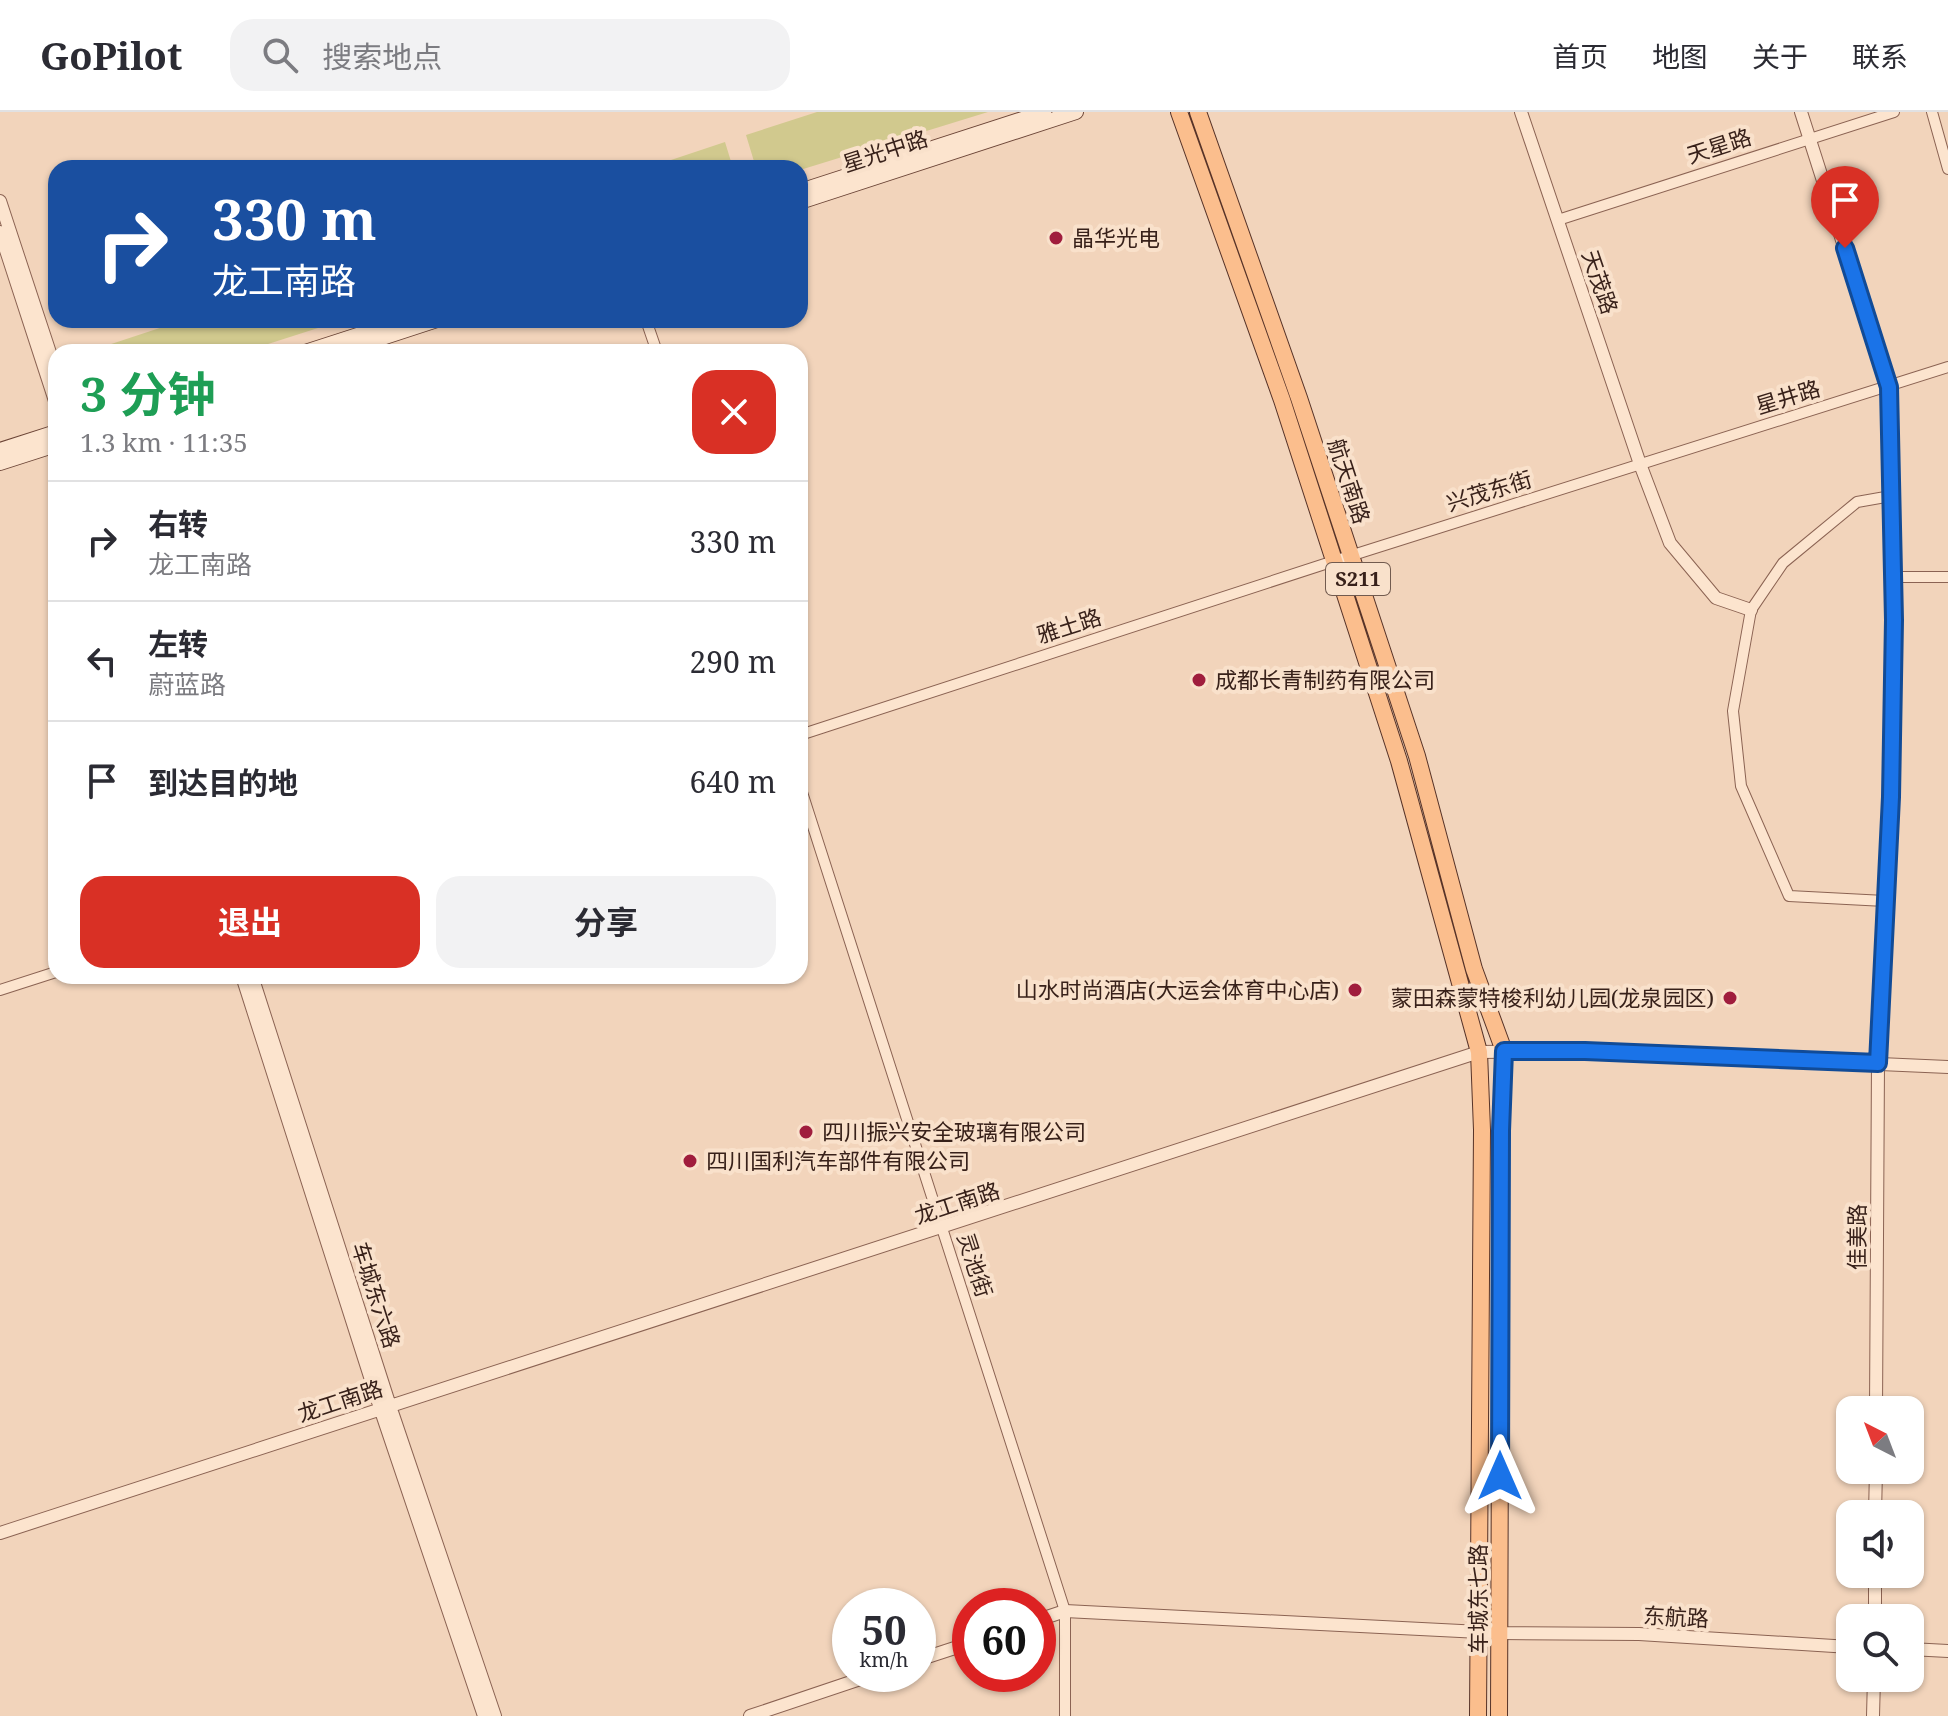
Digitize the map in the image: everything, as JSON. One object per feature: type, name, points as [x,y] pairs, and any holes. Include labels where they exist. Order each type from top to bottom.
[{"type":"main road","name":"星光中路","points":[[808,188],[1044,112]]},
{"type":"main road","name":"星光中路","points":[[808,199],[1076,112]]},
{"type":"main road","name":"航天南路","points":[[1179,112],[1282,400],[1417,756],[1474,969],[1504,1051]]},
{"type":"main road","name":"航天南路","points":[[1198,112],[1294,383],[1479,1052]]},
{"type":"main road","points":[[330,344],[379,328]]},
{"type":"main road","points":[[364,344],[412,328]]},
{"type":"main road","points":[[0,450],[48,435]]},
{"type":"main road","points":[[0,463],[48,448]]},
{"type":"main road","name":"车城东七路","points":[[1499,1716],[1504,1051]]},
{"type":"main road","name":"车城东七路","points":[[1478,1716],[1482,1146],[1479,1052]]},
{"type":"street","name":"天茂路","points":[[1521,112],[1640,464],[1670,543],[1716,598],[1751,610]]},
{"type":"street","name":"佳美路","points":[[1801,112],[1889,387],[1893,577],[1891,797],[1878,1063],[1876,1396]]},
{"type":"street","name":"天星路","points":[[1558,220],[1894,112]]},
{"type":"street","points":[[1932,112],[1948,169]]},
{"type":"street","points":[[0,201],[48,347]]},
{"type":"street","points":[[0,232],[48,379]]},
{"type":"street","name":"星井路","points":[[1640,464],[1948,367]]},
{"type":"street","name":"兴茂东街","points":[[1342,558],[1640,464]]},
{"type":"street","points":[[1885,901],[1789,896],[1741,786],[1733,711],[1751,610],[1783,563],[1857,502],[1891,496]]},
{"type":"street","name":"雅土路","points":[[808,732],[1342,558]]},
{"type":"street","points":[[1893,577],[1948,577]]},
{"type":"street","name":"灵池街","points":[[808,811],[1065,1611],[1065,1716]]},
{"type":"street","points":[[0,990],[48,975]]},
{"type":"street","name":"车城东六路","points":[[245,984],[484,1716]]},
{"type":"street","name":"车城东六路","points":[[254,984],[385,1407],[495,1716]]},
{"type":"street","name":"龙工南路","points":[[0,1533],[1479,1052],[1585,1051],[1948,1067]]},
{"type":"street","points":[[1056,1614],[1065,1611]]},
{"type":"street","name":"东航路","points":[[1065,1611],[1500,1633],[1639,1634],[1836,1646]]},
{"type":"street","points":[[1924,1650],[1948,1651]]},
{"type":"street","points":[[750,1716],[832,1688]]},
{"type":"street","points":[[1873,1716],[1874,1692]]},
{"type":"shaded area","points":[[817,112],[988,112],[808,168],[808,160],[754,160],[746,135]]},
{"type":"shaded area","points":[[725,142],[731,160],[671,160]]},
{"type":"shaded area","points":[[160,328],[318,328],[268,344],[111,344]]},
{"type":"place","name":"晶华光电","points":[[1056,238]]},
{"type":"place","name":"成都长青制药有限公司","points":[[1199,680]]},
{"type":"place","name":"山水时尚酒店(大运会体育中心店)","points":[[1355,990]]},
{"type":"place","name":"蒙田森蒙特梭利幼儿园(龙泉园区)","points":[[1730,998]]},
{"type":"place","name":"四川振兴安全玻璃有限公司","points":[[806,1132]]},
{"type":"place","name":"四川国利汽车部件有限公司","points":[[690,1161]]},
{"type":"route","points":[[1500,1476],[1504,1051],[1585,1051],[1878,1063],[1891,797],[1894,620],[1889,387],[1845,248]]}]
